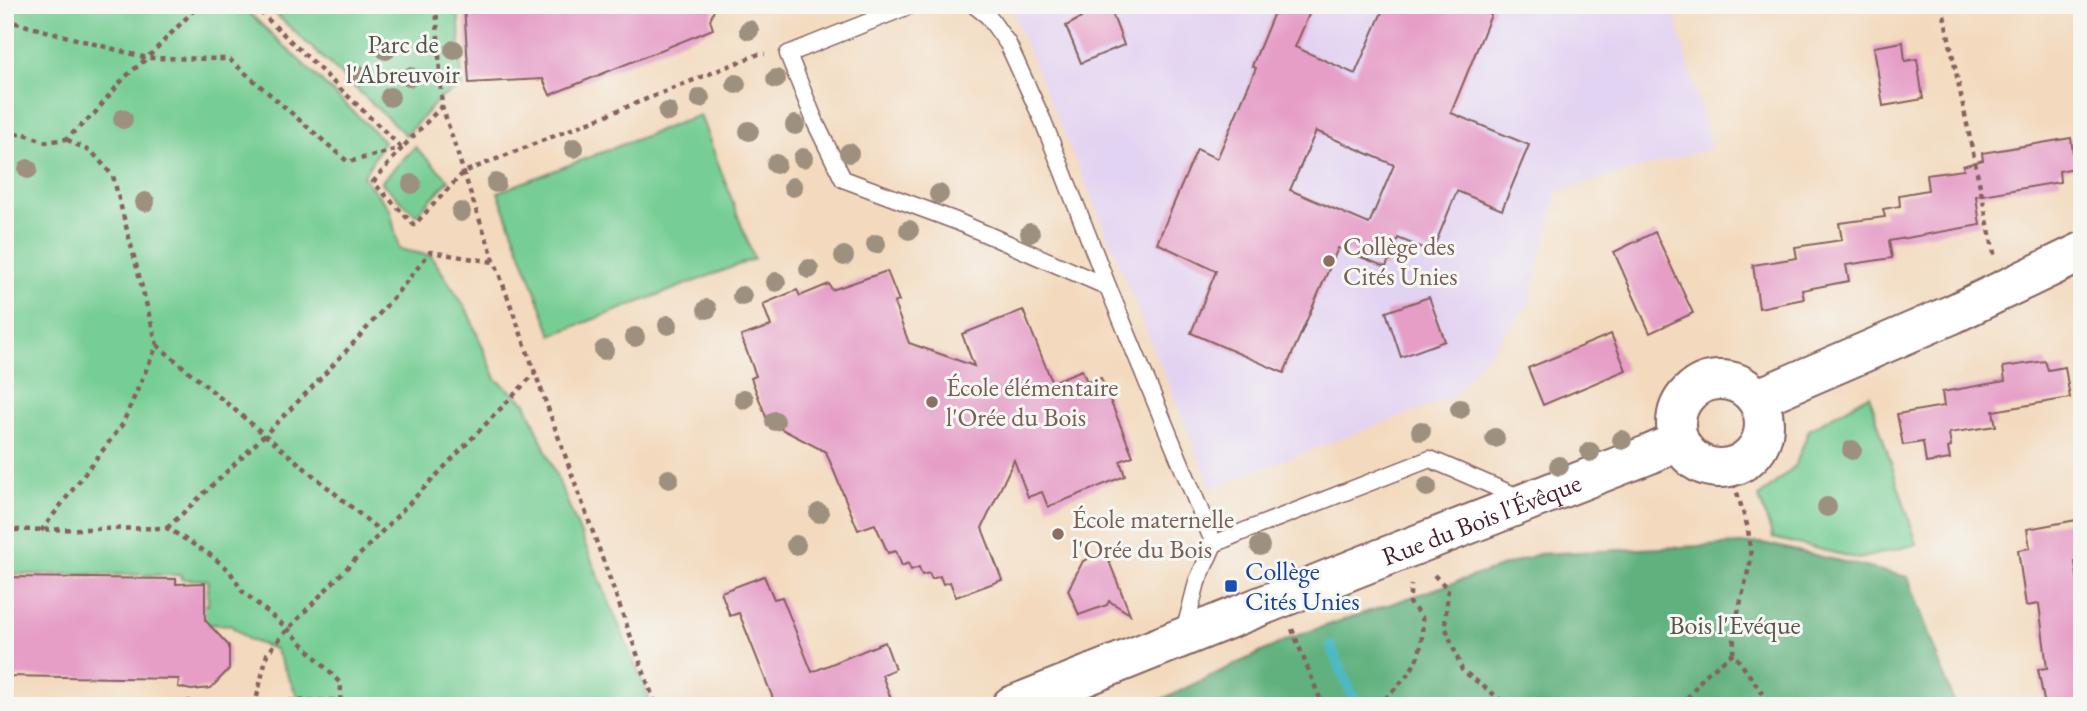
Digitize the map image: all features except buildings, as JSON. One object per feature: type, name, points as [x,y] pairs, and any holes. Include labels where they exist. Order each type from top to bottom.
[{"type":"street","points":[[1755,397],[1954,314],[2082,252]]},
{"type":"street","points":[[1725,380],[1745,387],[1755,397],[1764,418],[1762,440],[1754,453],[1742,463],[1728,468],[1713,468],[1699,463],[1687,453],[1679,440],[1677,413],[1692,390],[1704,383],[1725,380]]},
{"type":"street","name":"Rue du Bois l'Évêque","points":[[1010,706],[1679,440]]},
{"type":"lane","points":[[911,5],[788,54],[842,179],[956,222],[1108,288]]},
{"type":"lane","points":[[974,5],[988,16],[1008,44],[1043,121],[1108,288],[1214,544]]},
{"type":"lane","points":[[1183,638],[1197,582],[1214,544],[1430,459],[1529,501]]},
{"type":"path","points":[[5,134],[25,134],[47,142],[66,139],[94,114],[124,78],[200,5]]},
{"type":"path","points":[[253,5],[402,148]]},
{"type":"path","points":[[436,5],[442,106],[495,262],[656,706]]},
{"type":"path","points":[[1942,5],[2001,290]]},
{"type":"path","points":[[5,20],[147,58],[229,59],[348,162],[402,148]]},
{"type":"path","points":[[442,106],[373,182],[414,225],[464,172],[759,54],[788,54]]},
{"type":"path","points":[[66,139],[93,153],[113,176],[157,345],[380,531]]},
{"type":"path","points":[[167,528],[265,436],[395,297],[430,252],[495,262]]},
{"type":"path","points":[[41,531],[122,425],[157,345]]},
{"type":"path","points":[[257,704],[267,654],[380,531],[535,373]]},
{"type":"path","points":[[1734,483],[1748,528],[1751,559],[1735,625],[1733,653],[1772,706]]},
{"type":"path","points":[[5,530],[167,528],[229,570],[242,591],[288,629],[341,684],[340,703],[209,702]]},
{"type":"path","points":[[1426,570],[1448,589],[1445,626],[1462,670],[1509,706]]},
{"type":"path","points":[[1378,706],[1418,660],[1424,640],[1422,617],[1409,603],[1415,574]]},
{"type":"path","points":[[1289,622],[1323,706]]},
{"type":"path","points":[[1681,706],[1705,675],[1733,653]]},
{"type":"path","points":[[147,706],[191,701]]},
{"type":"shaded area","name":"Collège des Cités Unies","points":[[1009,5],[1672,5],[1711,148],[1558,192],[1529,304],[1452,397],[1211,488]]},
{"type":"green space","points":[[5,5],[241,5],[384,141],[363,177],[390,209],[399,249],[431,256],[467,310],[496,379],[526,403],[649,698],[629,706],[300,706],[301,703],[275,649],[249,640],[230,625],[201,624],[201,605],[208,605],[208,580],[181,579],[181,575],[5,574]]},
{"type":"green space","name":"Parc de l'Abreuvoir","points":[[266,5],[458,5],[462,86],[439,99],[406,135]]},
{"type":"green space","points":[[700,115],[754,259],[552,335],[498,192]]},
{"type":"green space","points":[[415,147],[449,180],[416,215],[381,182]]},
{"type":"green space","points":[[1869,395],[1917,544],[1859,559],[1773,538],[1759,497],[1795,466],[1809,430]]},
{"type":"green space","name":"Bois l'Evéque","points":[[1763,543],[1908,577],[1955,706],[1148,706],[1293,637],[1539,554]]},
{"type":"waterway","points":[[1331,646],[1357,706]]},
{"type":"place","name":"Collège des Cités Unies","points":[[1329,261]]},
{"type":"place","name":"École élémentaire l'Orée du Bois","points":[[932,402]]},
{"type":"place","name":"École maternelle l'Orée du Bois","points":[[1058,534]]},
{"type":"place","name":"Collège Cités Unies","points":[[1231,586]]}]
